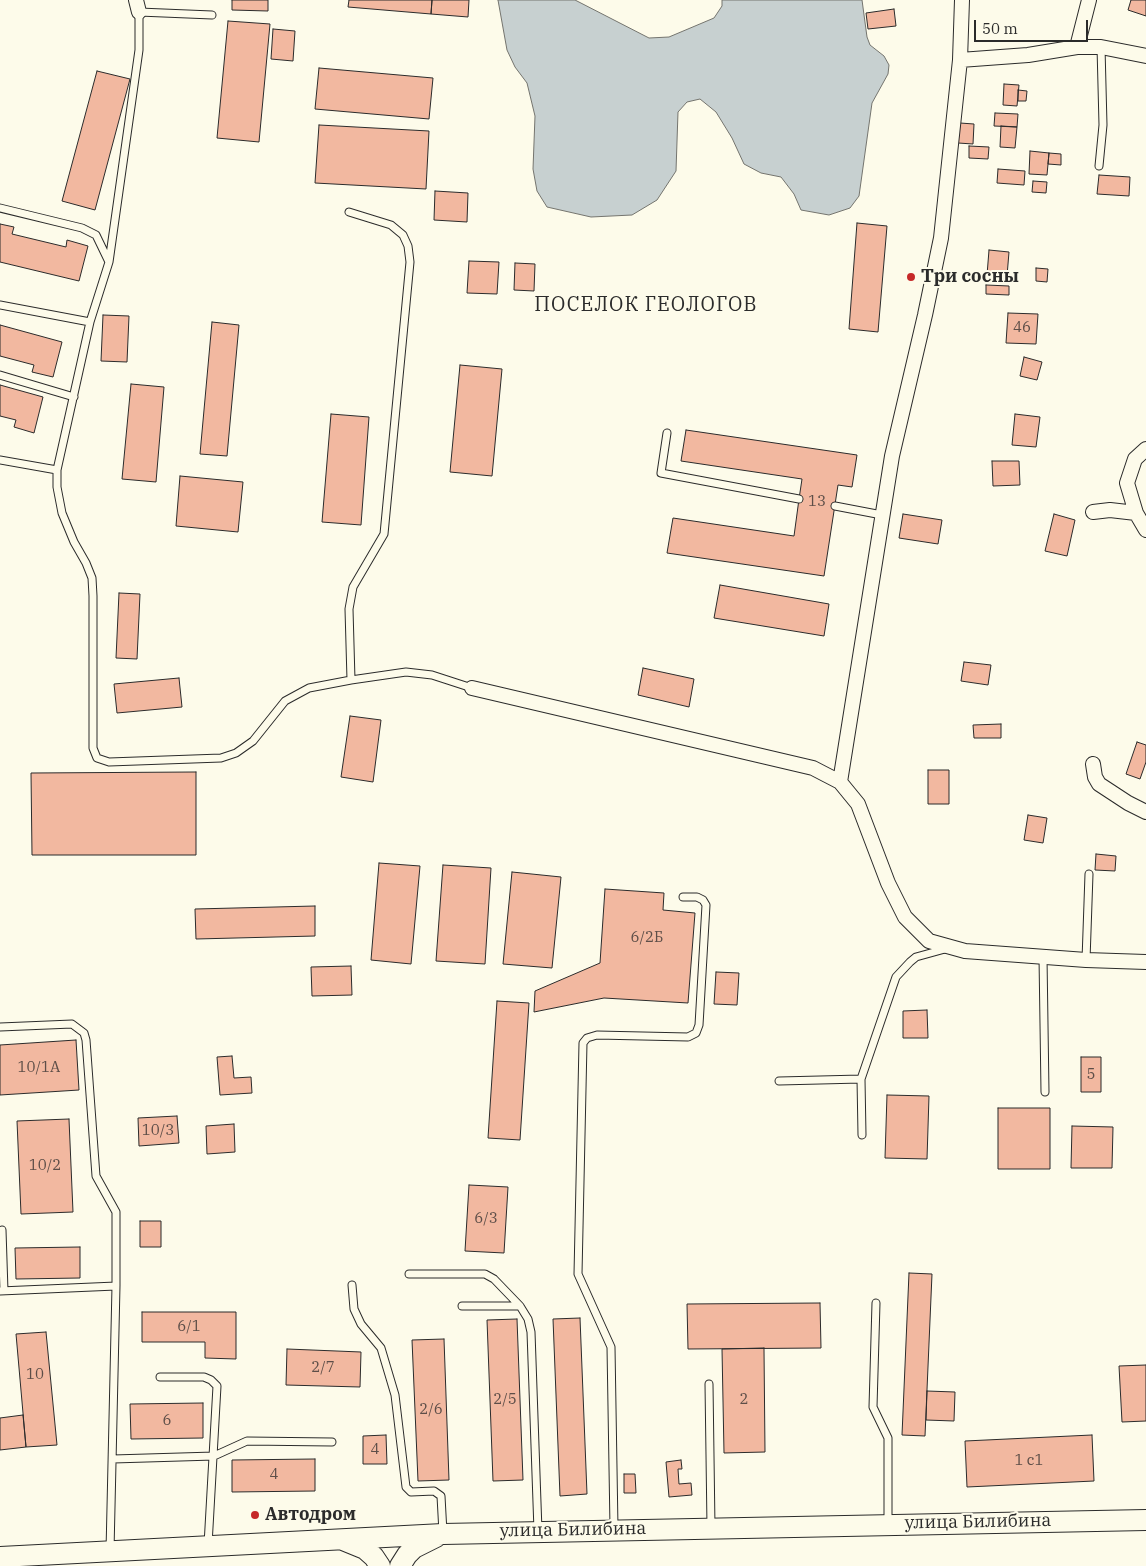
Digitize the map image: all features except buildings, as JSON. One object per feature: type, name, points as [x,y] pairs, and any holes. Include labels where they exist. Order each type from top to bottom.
[{"type":"main road","name":"улица Билибина","points":[[0,1557],[443,1534],[614,1529],[1146,1520]]},
{"type":"main road","points":[[400,1566],[406,1555],[414,1548],[443,1534]]},
{"type":"main road","points":[[391,1536],[391,1566]]},
{"type":"main road","points":[[339,1538],[365,1550],[374,1557],[380,1566]]},
{"type":"street","points":[[840,782],[892,456],[926,316],[941,238],[960,60],[962,0]]},
{"type":"street","points":[[1077,47],[1089,0]]},
{"type":"street","points":[[960,60],[1028,55],[1077,47],[1101,47],[1146,56]]},
{"type":"street","points":[[1146,449],[1135,460],[1127,483],[1136,513],[1146,530]]},
{"type":"street","points":[[1094,512],[1110,510],[1136,513]]},
{"type":"street","points":[[472,688],[813,768],[840,782],[858,804],[888,883],[905,917],[929,941],[965,951],[1086,960],[1146,962]]},
{"type":"street","points":[[1094,764],[1099,784],[1146,812]]},
{"type":"lane","points":[[212,15],[137,6],[139,50],[109,262],[90,322],[57,470],[57,487],[62,513],[92,578],[93,748],[97,758],[109,762],[221,758],[236,753],[253,741],[285,701],[308,688],[406,672],[432,675],[472,688]]},
{"type":"lane","points":[[1099,166],[1103,125],[1101,47]]},
{"type":"lane","points":[[0,208],[82,228],[96,235],[109,262]]},
{"type":"lane","points":[[349,212],[391,225],[403,235],[408,246],[410,262],[384,534],[353,588],[349,609],[351,680]]},
{"type":"lane","points":[[0,305],[90,322]]},
{"type":"lane","points":[[0,375],[74,397]]},
{"type":"lane","points":[[667,433],[660,474],[799,499]]},
{"type":"lane","points":[[0,460],[57,470]]},
{"type":"lane","points":[[835,506],[882,515]]},
{"type":"lane","points":[[1086,960],[1089,874]]},
{"type":"lane","points":[[614,1529],[611,1347],[578,1274],[583,1043],[587,1038],[597,1035],[688,1037],[696,1033],[699,1025],[706,905],[703,900],[697,897],[683,897]]},
{"type":"lane","points":[[862,1135],[861,1079],[896,977],[916,957],[953,948]]},
{"type":"lane","points":[[1043,957],[1045,1092]]},
{"type":"lane","points":[[0,1027],[72,1024],[84,1032],[86,1040],[96,1176],[116,1212],[110,1551]]},
{"type":"lane","points":[[779,1081],[861,1079]]},
{"type":"lane","points":[[2,1230],[2,1291],[116,1286]]},
{"type":"lane","points":[[409,1274],[486,1274],[494,1279],[520,1306],[528,1319],[531,1332],[538,1531]]},
{"type":"lane","points":[[352,1285],[354,1309],[361,1324],[381,1348],[395,1395],[406,1487],[411,1492],[434,1491],[441,1496],[443,1534]]},
{"type":"lane","points":[[876,1303],[873,1407],[888,1438],[888,1524]]},
{"type":"lane","points":[[462,1306],[520,1306]]},
{"type":"lane","points":[[160,1377],[204,1377],[211,1380],[217,1386],[208,1546]]},
{"type":"lane","points":[[709,1384],[711,1528]]},
{"type":"lane","points":[[113,1459],[214,1456],[247,1441],[332,1442]]},
{"type":"shaded area","points":[[498,0],[575,0],[649,38],[669,37],[714,18],[722,6],[722,0],[862,0],[867,37],[870,45],[884,56],[889,65],[888,74],[872,103],[859,196],[850,208],[829,215],[801,210],[794,194],[781,177],[761,173],[744,164],[732,138],[716,112],[700,99],[687,102],[678,112],[676,171],[657,200],[632,215],[591,217],[547,207],[537,191],[533,169],[535,116],[527,83],[515,67],[507,50]]},
{"type":"place","name":"Три сосны","points":[[911,277]]},
{"type":"place","name":"Автодром","points":[[255,1515]]},
{"type":"district","name":"ПОСЕЛОК ГЕОЛОГОВ","points":[[646,305]]}]
